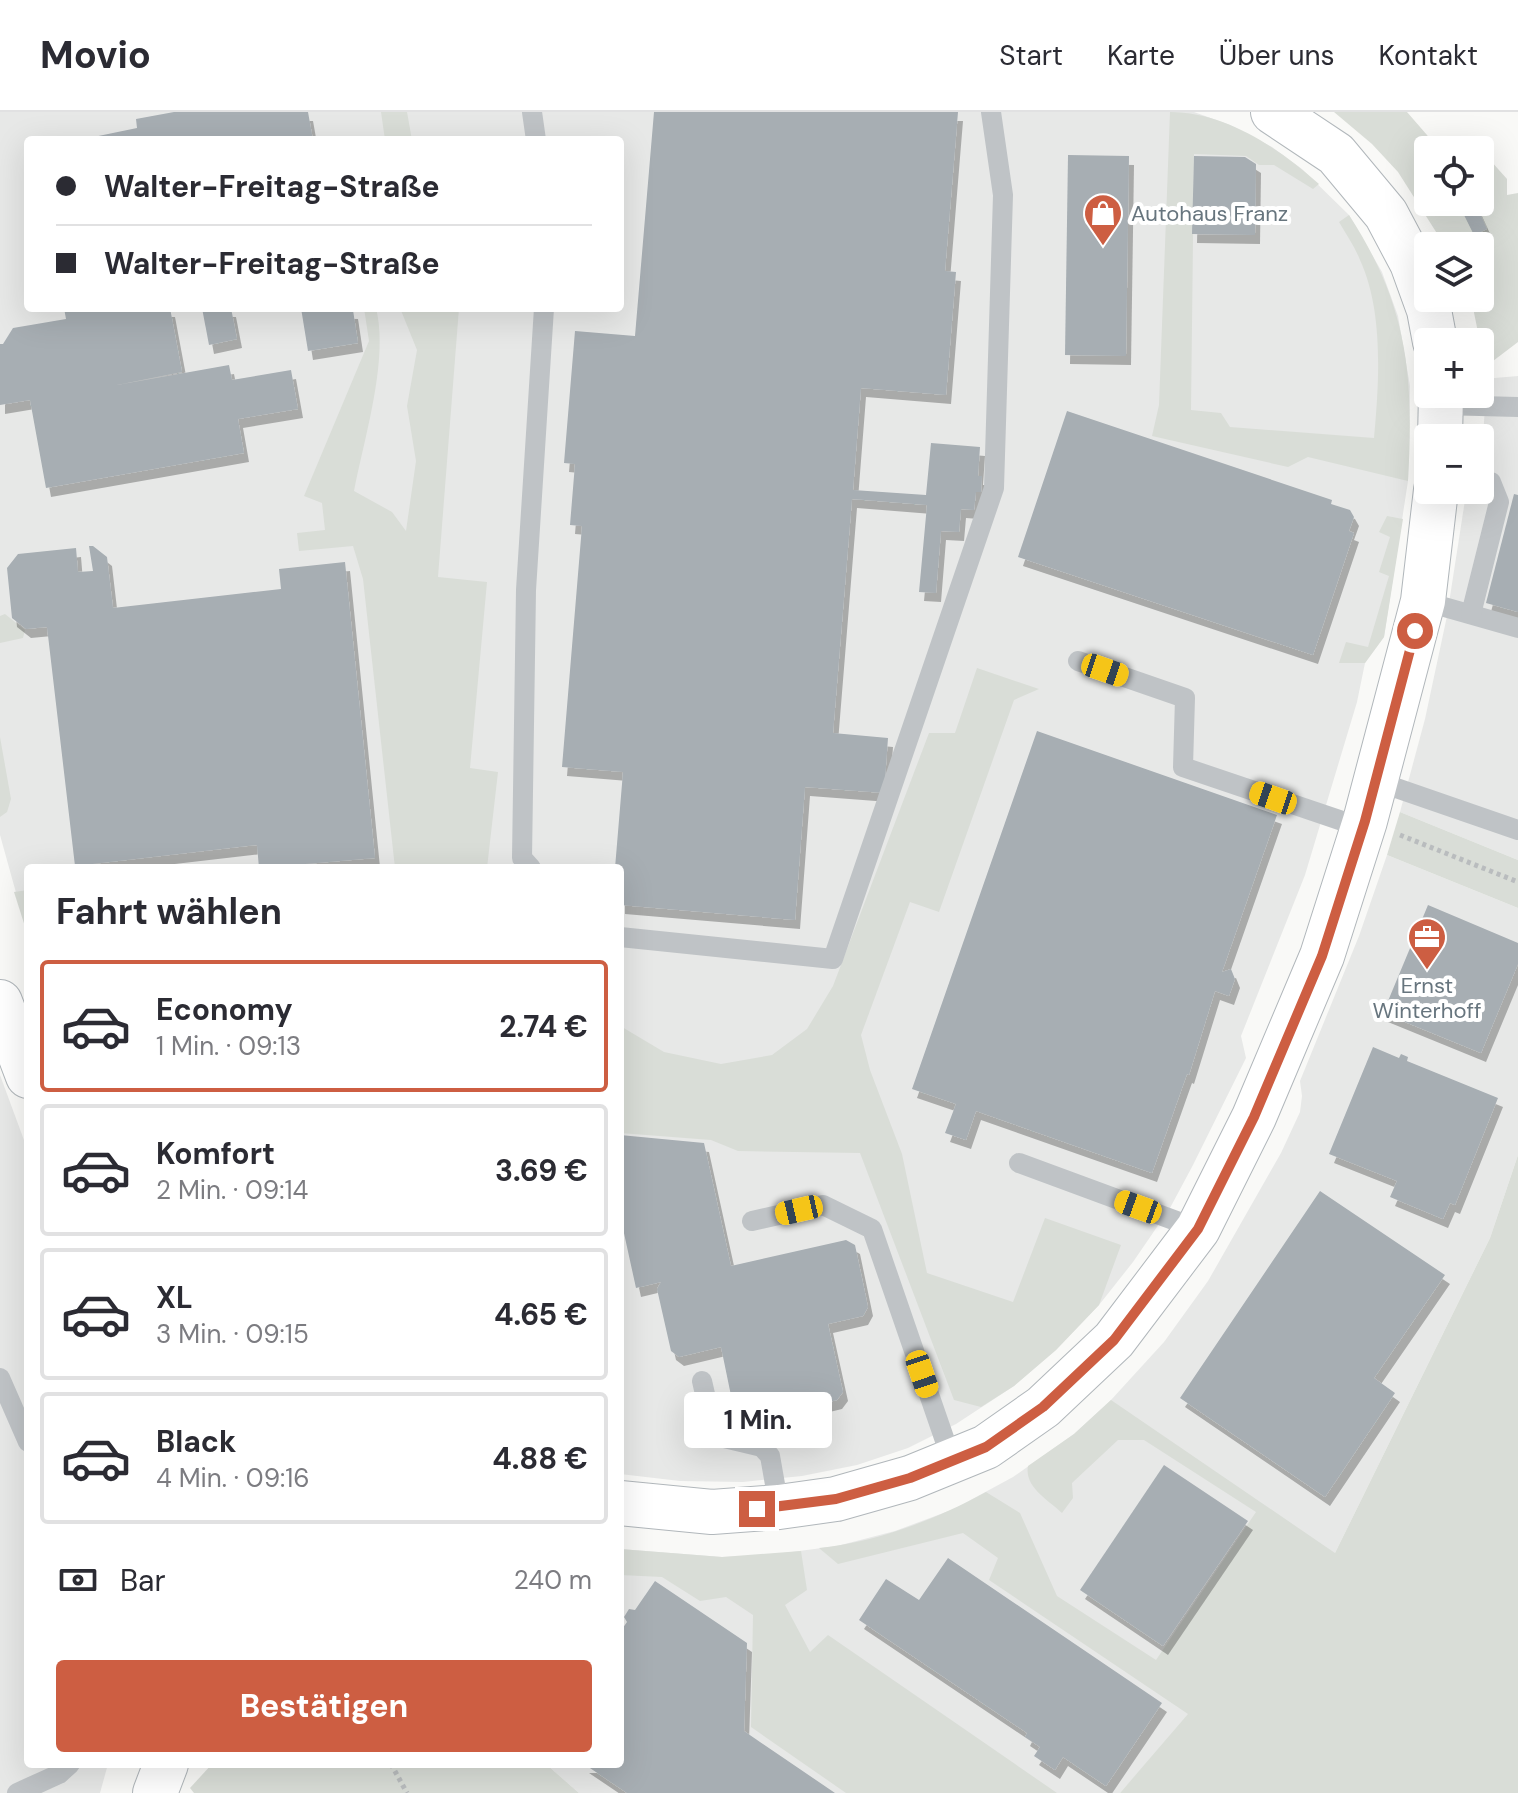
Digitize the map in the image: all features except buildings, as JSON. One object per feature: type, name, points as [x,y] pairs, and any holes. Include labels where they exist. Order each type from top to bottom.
[{"type":"street","points":[[1273,112],[1336,154],[1386,214],[1412,263],[1432,328]]},
{"type":"street","points":[[624,1503],[712,1512],[779,1507],[836,1499],[910,1478],[986,1447],[1054,1398],[1114,1340],[1198,1229],[1254,1117],[1322,956],[1380,831],[1376,781],[1423,601],[1434,504]]},
{"type":"street","points":[[0,1002],[24,1065]]},
{"type":"street","points":[[155,1793],[164,1768]]},
{"type":"lane","points":[[532,112],[535,136]]},
{"type":"lane","points":[[624,937],[833,959],[994,488],[1003,195],[991,112]]},
{"type":"lane","points":[[527,864],[522,858],[526,590],[544,312]]},
{"type":"lane","points":[[1440,412],[1518,407]]},
{"type":"lane","points":[[1471,614],[1499,502],[1494,490]]},
{"type":"lane","points":[[1423,601],[1518,628]]},
{"type":"lane","points":[[1078,661],[1185,698],[1183,767],[1380,831]]},
{"type":"lane","points":[[1376,781],[1518,830]]},
{"type":"lane","points":[[1019,1163],[1198,1229]]},
{"type":"lane","points":[[752,1221],[823,1205],[872,1229],[952,1461]]},
{"type":"lane","points":[[0,1378],[24,1433]]},
{"type":"lane","points":[[702,1381],[713,1429],[720,1437],[762,1447],[770,1456],[779,1507]]},
{"type":"lane","points":[[17,1793],[66,1768]]},
{"type":"path","points":[[1380,831],[1518,882]]},
{"type":"path","points":[[393,1768],[407,1793]]},
{"type":"shaded area","points":[[0,112],[1194,112],[1230,125],[1272,147],[1302,169],[1349,215],[1382,272],[1398,316],[1410,386],[1408,481],[1384,637],[1365,663],[1357,702],[1305,875],[1241,1036],[1246,1058],[1170,1208],[1099,1305],[1056,1350],[1014,1386],[956,1424],[908,1448],[857,1465],[802,1476],[743,1482],[680,1481],[624,1474],[624,864],[24,864],[24,922],[0,835]]},
{"type":"shaded area","points":[[381,112],[407,112],[411,136],[384,136]]},
{"type":"shaded area","points":[[1170,112],[1211,118],[1250,134],[1319,184],[1313,189],[1274,165],[1259,165],[1246,156],[1194,154],[1191,410],[1221,413],[1230,427],[1374,438],[1378,371],[1376,325],[1368,280],[1356,250],[1339,222],[1349,215],[1384,280],[1403,342],[1410,408],[1408,481],[1308,457],[1288,467],[1152,436],[1159,405]]},
{"type":"shaded area","points":[[1334,112],[1407,112],[1428,136],[1414,136],[1414,197],[1398,172],[1372,144]]},
{"type":"shaded area","points":[[1494,164],[1507,179],[1507,195],[1518,193],[1518,342],[1494,360],[1494,328],[1477,328],[1474,312],[1494,312],[1494,232],[1436,232],[1426,216],[1494,216]]},
{"type":"shaded area","points":[[365,312],[377,312],[379,351],[374,399],[354,491],[392,512],[406,531],[416,461],[407,406],[417,350],[402,312],[459,312],[438,577],[487,582],[470,768],[498,772],[487,864],[395,864],[363,579],[353,546],[299,551],[297,533],[325,530],[322,503],[304,496],[369,341]]},
{"type":"shaded area","points":[[1518,376],[1518,860],[1400,812],[1425,719],[1447,616],[1464,504],[1494,504],[1494,424],[1484,424],[1485,408],[1494,408],[1494,378]]},
{"type":"shaded area","points":[[1387,516],[1403,519],[1384,637],[1365,663],[1339,663],[1346,642],[1368,647],[1389,576],[1379,572],[1390,537],[1379,532]]},
{"type":"shaded area","points":[[5,614],[25,630],[23,638],[0,643],[0,616]]},
{"type":"shaded area","points":[[977,668],[1039,689],[1014,700],[939,912],[910,902],[861,1035],[870,1070],[902,1154],[927,1273],[1013,1302],[1045,1218],[1121,1245],[1099,1305],[1056,1350],[1014,1386],[981,1407],[954,1400],[860,1153],[738,1151],[711,1140],[624,1133],[624,1028],[664,1052],[721,1064],[772,1055],[807,1029],[833,986],[929,733],[955,733]]},
{"type":"shaded area","points":[[0,737],[11,799],[7,812],[0,817]]},
{"type":"shaded area","points":[[1400,812],[1518,860],[1518,908],[1387,855]]},
{"type":"shaded area","points":[[1387,855],[1518,908],[1518,1155],[1490,1238],[1335,1553],[1120,1793],[579,1793],[551,1768],[624,1768],[624,1549],[722,1557],[769,1555],[837,1546],[895,1531],[954,1509],[1013,1477],[1074,1434],[1111,1400],[1164,1342],[1208,1281],[1281,1153],[1300,1112],[1300,1081],[1359,936]]},
{"type":"shaded area","points":[[24,891],[24,923],[14,892]]},
{"type":"shaded area","points":[[0,1075],[24,1140],[24,1768],[107,1768],[100,1793],[0,1793]]},
{"type":"shaded area","points":[[1518,1155],[1518,1793],[1120,1793],[1188,1714],[989,1580],[998,1558],[963,1533],[838,1564],[819,1548],[862,1541],[905,1528],[947,1512],[986,1492],[1020,1513],[1057,1596],[1156,1660],[1256,1512],[1144,1440],[1118,1440],[1072,1483],[1073,1498],[1062,1513],[1033,1487],[1028,1466],[1074,1434],[1111,1400],[1335,1553],[1490,1238]]},
{"type":"shaded area","points":[[624,1549],[722,1557],[801,1551],[807,1590],[785,1605],[810,1652],[828,1635],[1057,1793],[846,1793],[751,1727],[753,1615],[726,1597],[700,1601],[662,1577],[624,1575]]},
{"type":"shaded area","points":[[208,1768],[551,1768],[579,1793],[194,1793],[190,1788]]},
{"type":"place","name":"Autohaus Franz","points":[[1103,247]]},
{"type":"place","name":"Ernst Winterhoff","points":[[1427,971]]},
{"type":"route","points":[[757,1509],[836,1499],[910,1478],[986,1447],[1043,1407],[1114,1340],[1198,1229],[1254,1117],[1322,956],[1365,821],[1415,631]]}]
